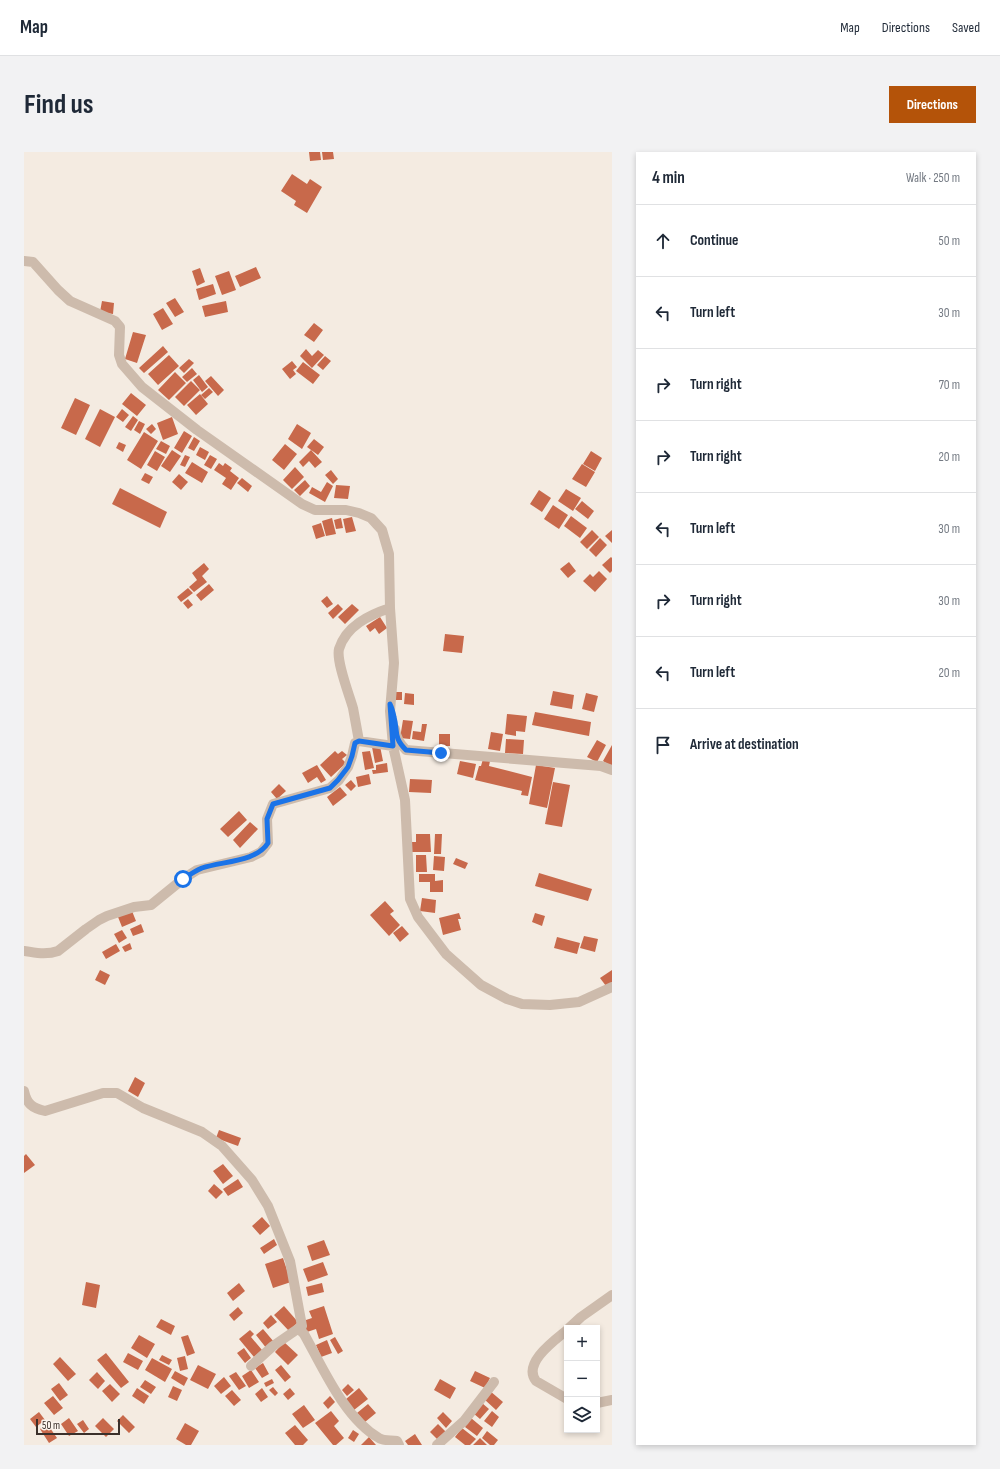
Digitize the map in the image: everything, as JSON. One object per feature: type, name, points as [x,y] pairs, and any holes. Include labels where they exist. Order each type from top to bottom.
[{"type":"street","points":[[24,261],[33,262],[70,301],[115,321],[120,327],[119,355],[122,364],[142,387],[197,430],[302,504],[315,510],[346,510],[359,513],[371,518],[382,530],[389,554],[390,608],[394,662],[390,704],[393,746],[405,800],[410,899],[418,917],[446,954],[481,985],[507,999],[522,1004],[550,1005],[579,1002],[612,987]]},
{"type":"street","points":[[359,741],[353,708],[339,659],[339,649],[345,637],[356,625],[368,616],[390,608]]},
{"type":"street","points":[[390,704],[395,718],[396,734],[406,750],[601,766],[612,770]]},
{"type":"street","points":[[24,951],[54,953],[86,928],[107,916],[134,907],[152,905],[183,879],[197,870],[251,857],[261,852],[268,843],[267,819],[273,804],[330,788],[343,775],[352,756],[355,743],[359,741],[393,746]]},
{"type":"street","points":[[24,1091],[26,1100],[29,1104],[45,1111],[104,1093],[117,1093],[144,1108],[202,1132],[222,1146],[252,1180],[268,1206],[290,1261],[302,1326],[299,1329],[304,1334],[338,1396],[356,1420],[380,1439],[397,1441],[399,1445]]},
{"type":"street","points":[[573,1325],[612,1295]]},
{"type":"street","points":[[251,1366],[273,1346],[302,1326]]},
{"type":"street","points":[[564,1333],[537,1359],[532,1369],[533,1377],[536,1381],[564,1397]]},
{"type":"street","points":[[437,1445],[464,1420],[494,1382]]},
{"type":"street","points":[[600,1402],[612,1400]]},
{"type":"building","points":[[309,152],[320,152],[321,160],[310,161]]},
{"type":"building","points":[[322,152],[333,152],[334,159],[323,160]]},
{"type":"building","points":[[292,174],[307,184],[310,179],[322,187],[307,213],[294,205],[296,201],[281,191]]},
{"type":"building","points":[[256,267],[261,278],[240,287],[235,276]]},
{"type":"building","points":[[200,268],[205,282],[197,286],[192,271]]},
{"type":"building","points":[[229,271],[236,290],[222,295],[215,276]]},
{"type":"building","points":[[213,284],[216,294],[199,300],[196,289]]},
{"type":"building","points":[[175,298],[184,312],[175,317],[166,303]]},
{"type":"building","points":[[102,301],[114,303],[113,314],[100,312]]},
{"type":"building","points":[[226,301],[228,312],[205,317],[202,306]]},
{"type":"building","points":[[163,308],[173,324],[162,330],[153,314]]},
{"type":"building","points":[[314,323],[323,330],[314,342],[304,335]]},
{"type":"building","points":[[133,332],[146,335],[137,363],[125,359]]},
{"type":"building","points":[[163,346],[168,352],[144,373],[139,368]]},
{"type":"building","points":[[306,349],[312,356],[318,350],[324,355],[312,368],[300,356]]},
{"type":"building","points":[[169,355],[179,366],[158,385],[148,374]]},
{"type":"building","points":[[325,356],[331,361],[323,370],[317,365]]},
{"type":"building","points":[[189,359],[194,363],[184,373],[179,368]]},
{"type":"building","points":[[292,361],[297,367],[293,370],[296,374],[290,379],[282,369]]},
{"type":"building","points":[[303,362],[320,375],[313,384],[296,371]]},
{"type":"building","points":[[192,368],[197,374],[187,382],[182,377]]},
{"type":"building","points":[[175,372],[186,383],[169,400],[158,390]]},
{"type":"building","points":[[199,375],[208,387],[202,392],[193,380]]},
{"type":"building","points":[[211,376],[224,390],[218,396],[205,381]]},
{"type":"building","points":[[191,381],[200,390],[184,406],[175,397]]},
{"type":"building","points":[[209,388],[213,392],[205,399],[201,395]]},
{"type":"building","points":[[131,393],[146,405],[137,416],[122,404]]},
{"type":"building","points":[[200,394],[208,404],[196,415],[187,405]]},
{"type":"building","points":[[75,398],[90,405],[76,435],[61,428]]},
{"type":"building","points":[[100,409],[115,417],[100,447],[85,439]]},
{"type":"building","points":[[122,409],[129,415],[123,422],[116,417]]},
{"type":"building","points":[[133,416],[138,420],[131,431],[125,427]]},
{"type":"building","points":[[172,417],[178,434],[163,440],[157,423]]},
{"type":"building","points":[[139,421],[145,424],[140,434],[134,430]]},
{"type":"building","points":[[152,424],[156,429],[151,434],[146,429]]},
{"type":"building","points":[[297,424],[311,433],[302,449],[288,439]]},
{"type":"building","points":[[184,431],[192,436],[182,453],[174,448]]},
{"type":"building","points":[[144,432],[158,441],[141,469],[127,460]]},
{"type":"building","points":[[194,437],[200,441],[194,451],[188,448]]},
{"type":"building","points":[[314,439],[324,447],[318,455],[307,447]]},
{"type":"building","points":[[161,441],[170,446],[166,454],[156,449]]},
{"type":"building","points":[[119,442],[126,445],[123,452],[116,448]]},
{"type":"building","points":[[285,444],[297,454],[284,470],[272,460]]},
{"type":"building","points":[[200,447],[209,452],[205,460],[196,455]]},
{"type":"building","points":[[172,450],[181,456],[170,472],[161,466]]},
{"type":"building","points":[[311,450],[322,462],[315,468],[309,461],[303,467],[299,462]]},
{"type":"building","points":[[155,451],[165,457],[157,471],[147,465]]},
{"type":"building","points":[[591,451],[602,458],[595,471],[583,464]]},
{"type":"building","points":[[185,455],[190,457],[185,467],[180,465]]},
{"type":"building","points":[[210,455],[217,459],[211,469],[204,465]]},
{"type":"building","points":[[192,462],[208,472],[202,483],[185,473]]},
{"type":"building","points":[[219,463],[223,466],[225,463],[232,468],[230,471],[239,478],[231,490],[222,484],[226,478],[214,470]]},
{"type":"building","points":[[582,464],[595,472],[586,487],[572,479]]},
{"type":"building","points":[[295,467],[304,477],[292,489],[283,480]]},
{"type":"building","points":[[331,470],[338,479],[333,484],[325,475]]},
{"type":"building","points":[[145,473],[153,477],[149,484],[141,480]]},
{"type":"building","points":[[179,474],[188,482],[181,490],[172,482]]},
{"type":"building","points":[[242,478],[252,486],[248,492],[237,483]]},
{"type":"building","points":[[305,480],[310,486],[300,496],[294,490]]},
{"type":"building","points":[[327,482],[333,486],[325,502],[309,493],[312,487],[321,492]]},
{"type":"building","points":[[336,485],[350,486],[348,499],[334,498]]},
{"type":"building","points":[[120,488],[167,512],[160,528],[112,504]]},
{"type":"building","points":[[566,489],[581,498],[573,511],[558,501]]},
{"type":"building","points":[[539,490],[551,498],[542,512],[530,504]]},
{"type":"building","points":[[582,501],[594,511],[588,519],[575,509]]},
{"type":"building","points":[[553,505],[568,515],[559,529],[544,519]]},
{"type":"building","points":[[571,516],[587,528],[580,538],[564,526]]},
{"type":"building","points":[[352,517],[356,531],[346,533],[343,519]]},
{"type":"building","points":[[332,518],[336,534],[326,536],[322,521]]},
{"type":"building","points":[[341,518],[343,528],[336,529],[334,520]]},
{"type":"building","points":[[321,523],[325,536],[316,539],[312,526]]},
{"type":"building","points":[[592,530],[599,537],[587,549],[580,542]]},
{"type":"building","points":[[612,530],[612,543],[605,536]]},
{"type":"building","points":[[600,538],[607,545],[596,557],[589,550]]},
{"type":"building","points":[[611,557],[612,571],[610,573],[602,565]]},
{"type":"building","points":[[569,562],[576,571],[568,578],[560,569]]},
{"type":"building","points":[[204,563],[209,569],[202,576],[207,582],[194,592],[189,587],[197,580],[192,573]]},
{"type":"building","points":[[599,571],[607,579],[595,592],[583,581],[590,574],[593,577]]},
{"type":"building","points":[[209,584],[214,590],[201,601],[196,595]]},
{"type":"building","points":[[188,588],[193,593],[181,602],[177,597]]},
{"type":"building","points":[[327,596],[333,604],[327,608],[321,601]]},
{"type":"building","points":[[188,599],[193,605],[188,609],[183,603]]},
{"type":"building","points":[[338,604],[343,609],[333,619],[328,613]]},
{"type":"building","points":[[352,604],[359,610],[345,624],[338,617]]},
{"type":"building","points":[[380,617],[387,628],[379,634],[375,628],[370,632],[366,626]]},
{"type":"building","points":[[445,634],[464,636],[462,653],[443,651]]},
{"type":"building","points":[[553,691],[574,695],[572,709],[550,705]]},
{"type":"building","points":[[395,692],[402,692],[402,700],[395,700]]},
{"type":"building","points":[[405,693],[414,694],[414,705],[404,704]]},
{"type":"building","points":[[586,693],[598,696],[594,712],[582,709]]},
{"type":"building","points":[[535,712],[591,722],[589,736],[532,725]]},
{"type":"building","points":[[507,714],[527,716],[525,732],[516,731],[516,736],[505,734]]},
{"type":"building","points":[[403,720],[413,721],[410,739],[400,738]]},
{"type":"building","points":[[422,724],[427,724],[424,741],[412,739],[413,731],[421,732]]},
{"type":"building","points":[[491,732],[503,734],[500,751],[488,749]]},
{"type":"building","points":[[439,734],[450,734],[450,746],[439,746]]},
{"type":"building","points":[[506,739],[524,740],[523,754],[505,753]]},
{"type":"building","points":[[597,740],[606,745],[597,762],[587,757]]},
{"type":"building","points":[[612,745],[612,767],[603,761]]},
{"type":"building","points":[[380,746],[383,761],[375,763],[372,747]]},
{"type":"building","points":[[335,751],[338,754],[342,751],[347,755],[342,759],[346,763],[331,777],[320,765]]},
{"type":"building","points":[[370,751],[374,768],[365,770],[362,752]]},
{"type":"building","points":[[483,759],[490,761],[489,766],[532,777],[528,796],[521,795],[522,791],[475,780],[479,766],[481,766]]},
{"type":"building","points":[[460,761],[476,764],[473,778],[457,774]]},
{"type":"building","points":[[387,763],[388,772],[373,774],[372,770],[376,770],[376,765]]},
{"type":"building","points":[[317,765],[326,780],[321,783],[317,777],[308,783],[302,773]]},
{"type":"building","points":[[536,765],[555,768],[547,808],[529,804]]},
{"type":"building","points":[[369,774],[371,784],[358,787],[356,777]]},
{"type":"building","points":[[410,779],[432,780],[431,793],[409,792]]},
{"type":"building","points":[[351,780],[356,786],[351,791],[345,785]]},
{"type":"building","points":[[553,782],[570,785],[562,827],[545,824]]},
{"type":"building","points":[[279,784],[286,791],[277,799],[271,792]]},
{"type":"building","points":[[340,787],[347,795],[333,806],[327,797]]},
{"type":"building","points":[[239,811],[247,820],[228,837],[220,829]]},
{"type":"building","points":[[250,822],[258,829],[240,848],[233,840]]},
{"type":"building","points":[[416,834],[430,834],[431,852],[412,852],[412,842],[416,842]]},
{"type":"building","points":[[435,834],[442,834],[441,854],[434,854]]},
{"type":"building","points":[[416,855],[426,855],[427,872],[416,872]]},
{"type":"building","points":[[434,856],[445,857],[444,871],[433,870]]},
{"type":"building","points":[[456,858],[468,863],[465,869],[453,864]]},
{"type":"building","points":[[539,873],[592,889],[588,901],[535,886]]},
{"type":"building","points":[[419,874],[435,874],[435,881],[443,880],[443,892],[430,892],[430,882],[419,882]]},
{"type":"building","points":[[422,898],[436,900],[435,913],[420,911]]},
{"type":"building","points":[[385,901],[394,911],[390,914],[400,925],[389,936],[370,915]]},
{"type":"building","points":[[132,911],[136,921],[122,927],[118,917]]},
{"type":"building","points":[[459,913],[461,919],[458,919],[461,930],[443,935],[439,918]]},
{"type":"building","points":[[535,913],[545,916],[542,926],[532,922]]},
{"type":"building","points":[[141,924],[144,932],[133,936],[130,929]]},
{"type":"building","points":[[402,926],[409,934],[400,942],[393,933]]},
{"type":"building","points":[[122,930],[127,938],[119,943],[114,934]]},
{"type":"building","points":[[584,936],[598,939],[595,952],[580,948]]},
{"type":"building","points":[[557,937],[580,943],[577,954],[554,948]]},
{"type":"building","points":[[130,943],[132,949],[125,952],[122,947]]},
{"type":"building","points":[[116,944],[120,951],[106,959],[102,952]]},
{"type":"building","points":[[100,970],[110,975],[105,985],[95,980]]},
{"type":"building","points":[[612,970],[612,982],[606,986],[600,978]]},
{"type":"building","points":[[135,1077],[145,1083],[138,1097],[128,1091]]},
{"type":"building","points":[[219,1130],[241,1138],[238,1146],[216,1138]]},
{"type":"building","points":[[26,1154],[35,1165],[24,1173],[24,1156]]},
{"type":"building","points":[[223,1164],[233,1176],[223,1184],[213,1171]]},
{"type":"building","points":[[238,1179],[243,1187],[228,1196],[223,1189]]},
{"type":"building","points":[[214,1184],[223,1192],[216,1199],[208,1191]]},
{"type":"building","points":[[262,1217],[270,1226],[260,1235],[252,1226]]},
{"type":"building","points":[[274,1239],[277,1245],[264,1254],[260,1248]]},
{"type":"building","points":[[324,1240],[330,1255],[312,1261],[307,1246]]},
{"type":"building","points":[[283,1258],[291,1282],[273,1288],[265,1264]]},
{"type":"building","points":[[323,1262],[328,1275],[308,1282],[303,1269]]},
{"type":"building","points":[[86,1282],[100,1285],[96,1308],[82,1305]]},
{"type":"building","points":[[239,1283],[245,1291],[233,1301],[227,1293]]},
{"type":"building","points":[[322,1283],[324,1292],[308,1296],[306,1287]]},
{"type":"building","points":[[284,1306],[298,1322],[289,1331],[274,1315]]},
{"type":"building","points":[[324,1306],[333,1334],[319,1339],[316,1329],[307,1332],[303,1321],[312,1318],[309,1311]]},
{"type":"building","points":[[238,1307],[243,1313],[234,1321],[229,1315]]},
{"type":"building","points":[[271,1315],[277,1322],[268,1329],[263,1323]]},
{"type":"building","points":[[161,1319],[175,1326],[171,1335],[156,1327]]},
{"type":"building","points":[[263,1329],[274,1342],[267,1349],[256,1335]]},
{"type":"building","points":[[250,1330],[254,1334],[251,1337],[262,1350],[254,1357],[239,1339]]},
{"type":"building","points":[[139,1335],[155,1344],[147,1358],[131,1348]]},
{"type":"building","points":[[188,1335],[195,1353],[187,1356],[181,1337]]},
{"type":"building","points":[[335,1337],[343,1351],[338,1354],[330,1340]]},
{"type":"building","points":[[327,1340],[332,1353],[321,1357],[316,1345]]},
{"type":"building","points":[[284,1342],[298,1355],[288,1365],[275,1352]]},
{"type":"building","points":[[244,1348],[251,1358],[245,1363],[237,1353]]},
{"type":"building","points":[[106,1353],[129,1382],[121,1388],[97,1360]]},
{"type":"building","points":[[128,1353],[143,1361],[138,1370],[123,1362]]},
{"type":"building","points":[[162,1355],[172,1360],[169,1365],[159,1360]]},
{"type":"building","points":[[185,1356],[188,1369],[180,1371],[177,1358]]},
{"type":"building","points":[[60,1357],[76,1374],[68,1381],[53,1364]]},
{"type":"building","points":[[152,1358],[172,1369],[165,1382],[145,1370]]},
{"type":"building","points":[[263,1363],[269,1374],[262,1378],[255,1368]]},
{"type":"building","points":[[198,1365],[216,1374],[208,1389],[190,1380]]},
{"type":"building","points":[[281,1365],[291,1377],[285,1382],[275,1370]]},
{"type":"building","points":[[251,1370],[259,1382],[249,1388],[242,1376]]},
{"type":"building","points":[[175,1371],[188,1378],[184,1386],[171,1378]]},
{"type":"building","points":[[475,1371],[490,1378],[485,1388],[470,1381]]},
{"type":"building","points":[[97,1372],[105,1381],[98,1389],[89,1380]]},
{"type":"building","points":[[236,1372],[246,1386],[239,1390],[229,1376]]},
{"type":"building","points":[[224,1377],[231,1386],[221,1394],[214,1386]]},
{"type":"building","points":[[272,1379],[274,1383],[266,1387],[264,1383]]},
{"type":"building","points":[[440,1379],[456,1388],[450,1399],[434,1390]]},
{"type":"building","points":[[145,1380],[156,1387],[151,1394],[140,1387]]},
{"type":"building","points":[[59,1383],[68,1395],[60,1401],[51,1389]]},
{"type":"building","points":[[110,1384],[120,1394],[112,1402],[102,1391]]},
{"type":"building","points":[[348,1384],[354,1390],[347,1396],[342,1390]]},
{"type":"building","points":[[173,1386],[182,1390],[177,1401],[168,1397]]},
{"type":"building","points":[[273,1387],[278,1393],[275,1396],[269,1390]]},
{"type":"building","points":[[137,1388],[149,1396],[144,1404],[132,1396]]},
{"type":"building","points":[[262,1388],[268,1397],[261,1402],[255,1394]]},
{"type":"building","points":[[290,1388],[295,1394],[288,1400],[283,1394]]},
{"type":"building","points":[[359,1388],[368,1399],[354,1410],[345,1400]]},
{"type":"building","points":[[232,1390],[241,1400],[234,1406],[225,1396]]},
{"type":"building","points":[[490,1391],[503,1402],[496,1410],[484,1399]]},
{"type":"building","points":[[53,1396],[63,1408],[54,1415],[44,1403]]},
{"type":"building","points":[[330,1396],[335,1402],[328,1409],[323,1403]]},
{"type":"building","points":[[482,1403],[489,1409],[480,1419],[473,1413]]},
{"type":"building","points":[[368,1404],[376,1413],[365,1422],[357,1413]]},
{"type":"building","points":[[304,1405],[315,1420],[303,1428],[292,1414]]},
{"type":"building","points":[[331,1411],[339,1421],[334,1426],[344,1438],[336,1445],[333,1445],[315,1423]]},
{"type":"building","points":[[492,1411],[499,1417],[492,1427],[484,1421]]},
{"type":"building","points":[[39,1412],[45,1420],[36,1427],[30,1419]]},
{"type":"building","points":[[443,1412],[452,1421],[446,1428],[437,1418]]},
{"type":"building","points":[[123,1415],[135,1427],[129,1433],[117,1421]]},
{"type":"building","points":[[69,1418],[78,1431],[69,1436],[61,1424]]},
{"type":"building","points":[[103,1418],[114,1429],[106,1437],[95,1426]]},
{"type":"building","points":[[471,1418],[483,1428],[477,1436],[465,1427]]},
{"type":"building","points":[[83,1420],[89,1429],[84,1433],[77,1424]]},
{"type":"building","points":[[185,1423],[199,1431],[191,1445],[186,1445],[176,1439]]},
{"type":"building","points":[[438,1424],[446,1432],[438,1440],[430,1432]]},
{"type":"building","points":[[48,1425],[57,1438],[49,1443],[40,1429]]},
{"type":"building","points":[[295,1425],[308,1440],[303,1445],[295,1445],[285,1433]]},
{"type":"building","points":[[462,1428],[476,1439],[470,1445],[465,1445],[455,1437]]},
{"type":"building","points":[[353,1430],[359,1434],[354,1442],[348,1438]]},
{"type":"building","points":[[487,1431],[498,1440],[494,1445],[490,1445],[482,1438]]},
{"type":"building","points":[[415,1434],[422,1445],[408,1445],[405,1441]]},
{"type":"building","points":[[369,1437],[376,1445],[361,1445]]},
{"type":"building","points":[[480,1438],[487,1445],[473,1445]]},
{"type":"route","points":[[183,879],[197,870],[251,857],[261,852],[268,843],[267,819],[273,804],[293,797],[330,788],[343,775],[348,767],[355,743],[359,741],[393,746],[390,704],[395,718],[396,734],[406,750],[441,753]]}]
